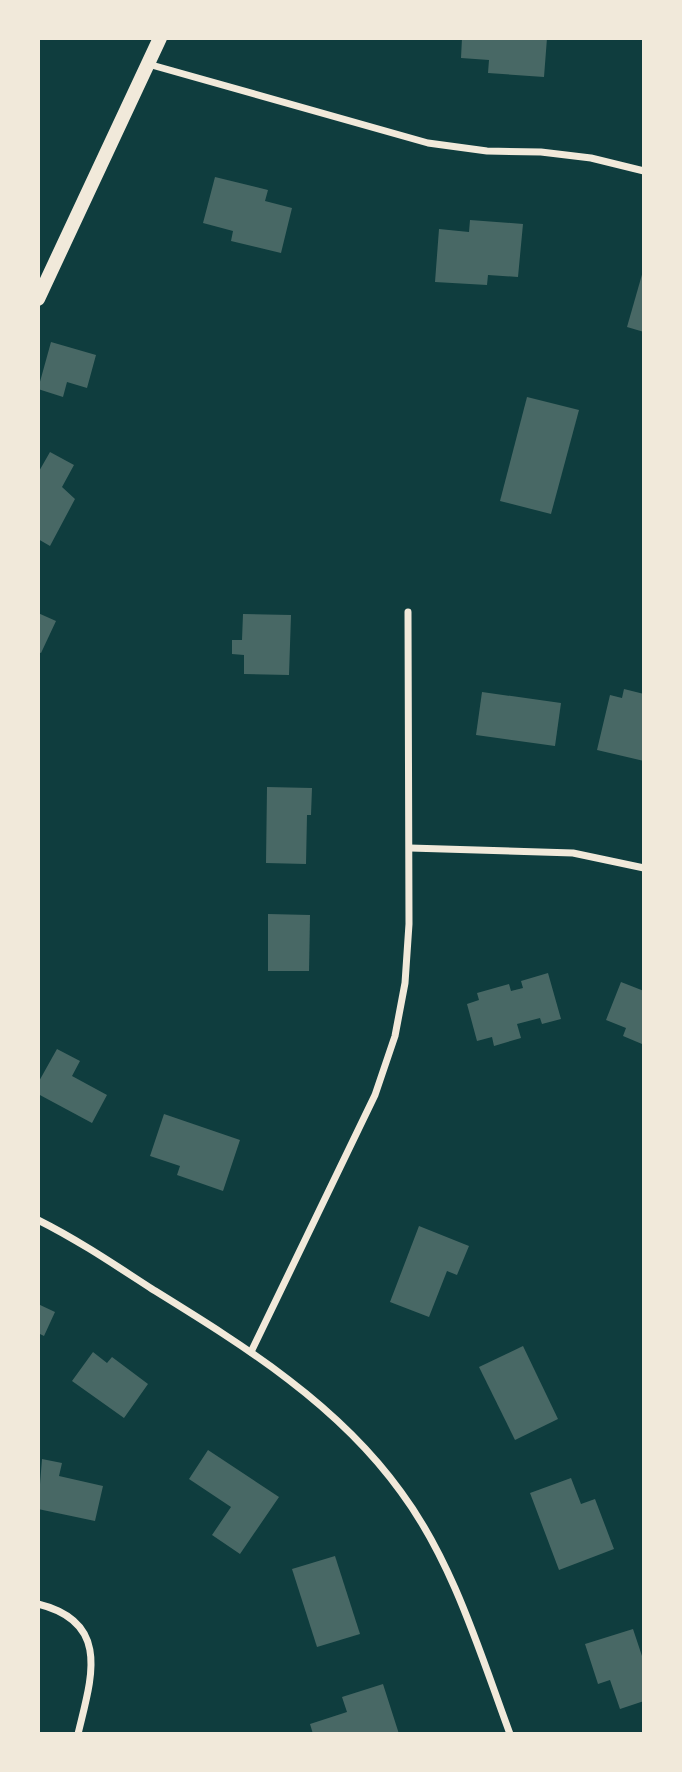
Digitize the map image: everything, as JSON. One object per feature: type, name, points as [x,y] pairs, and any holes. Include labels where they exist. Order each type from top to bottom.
[{"type":"main road","points":[[38,299],[160,38]]},
{"type":"street","points":[[148,64],[428,143],[487,151],[566,155],[643,171]]},
{"type":"street","points":[[251,1352],[375,1095],[395,1036],[405,983],[410,848],[408,612]]},
{"type":"street","points":[[410,848],[573,853],[643,868]]},
{"type":"street","points":[[38,1220],[251,1352],[325,1408],[366,1448],[402,1493],[437,1550],[510,1734]]},
{"type":"street","points":[[38,1604],[69,1616],[83,1631],[92,1651],[93,1670],[78,1734]]},
{"type":"building","points":[[462,38],[547,38],[544,77],[488,73],[489,60],[461,58]]},
{"type":"building","points":[[215,177],[268,190],[265,201],[292,208],[281,253],[231,241],[233,231],[203,223]]},
{"type":"building","points":[[470,220],[523,224],[518,277],[488,275],[487,285],[435,282],[439,229],[469,232]]},
{"type":"building","points":[[644,272],[644,332],[627,327]]},
{"type":"building","points":[[51,342],[96,355],[87,388],[67,382],[63,397],[38,389]]},
{"type":"building","points":[[527,397],[579,410],[551,514],[500,501]]},
{"type":"building","points":[[50,452],[74,465],[62,487],[75,499],[50,546],[38,539],[38,473]]},
{"type":"building","points":[[38,613],[56,621],[41,653],[38,652]]},
{"type":"building","points":[[243,614],[291,615],[289,675],[244,674],[244,655],[232,654],[232,640],[242,640]]},
{"type":"building","points":[[624,689],[644,694],[644,761],[597,750],[610,695],[622,698]]},
{"type":"building","points":[[482,692],[561,703],[555,746],[476,735]]},
{"type":"building","points":[[267,787],[312,788],[311,815],[307,815],[306,864],[266,863]]},
{"type":"building","points":[[268,914],[310,915],[309,971],[268,971]]},
{"type":"building","points":[[548,973],[561,1019],[542,1024],[540,1018],[517,1024],[521,1038],[494,1046],[492,1037],[477,1041],[467,1004],[479,1000],[477,993],[509,984],[511,991],[523,988],[521,981]]},
{"type":"building","points":[[621,982],[644,991],[642,1044],[623,1036],[626,1028],[606,1020]]},
{"type":"building","points":[[57,1049],[80,1061],[72,1076],[107,1095],[92,1123],[38,1094],[38,1083]]},
{"type":"building","points":[[164,1114],[240,1140],[223,1191],[177,1175],[180,1166],[150,1156]]},
{"type":"building","points":[[419,1226],[469,1246],[457,1275],[447,1271],[429,1317],[390,1302]]},
{"type":"building","points":[[38,1304],[55,1312],[44,1336],[38,1333]]},
{"type":"building","points":[[523,1346],[558,1419],[515,1440],[479,1367]]},
{"type":"building","points":[[93,1352],[107,1363],[112,1357],[148,1384],[124,1418],[72,1381]]},
{"type":"building","points":[[208,1450],[279,1497],[240,1554],[212,1535],[231,1507],[189,1479]]},
{"type":"building","points":[[42,1459],[62,1463],[59,1476],[103,1486],[95,1521],[38,1509]]},
{"type":"building","points":[[571,1478],[581,1504],[595,1499],[614,1549],[559,1570],[530,1493]]},
{"type":"building","points":[[335,1556],[360,1634],[317,1647],[292,1569]]},
{"type":"building","points":[[633,1629],[644,1662],[644,1701],[620,1709],[610,1680],[598,1684],[585,1644]]},
{"type":"building","points":[[383,1684],[399,1734],[313,1734],[310,1724],[347,1712],[342,1697]]}]
